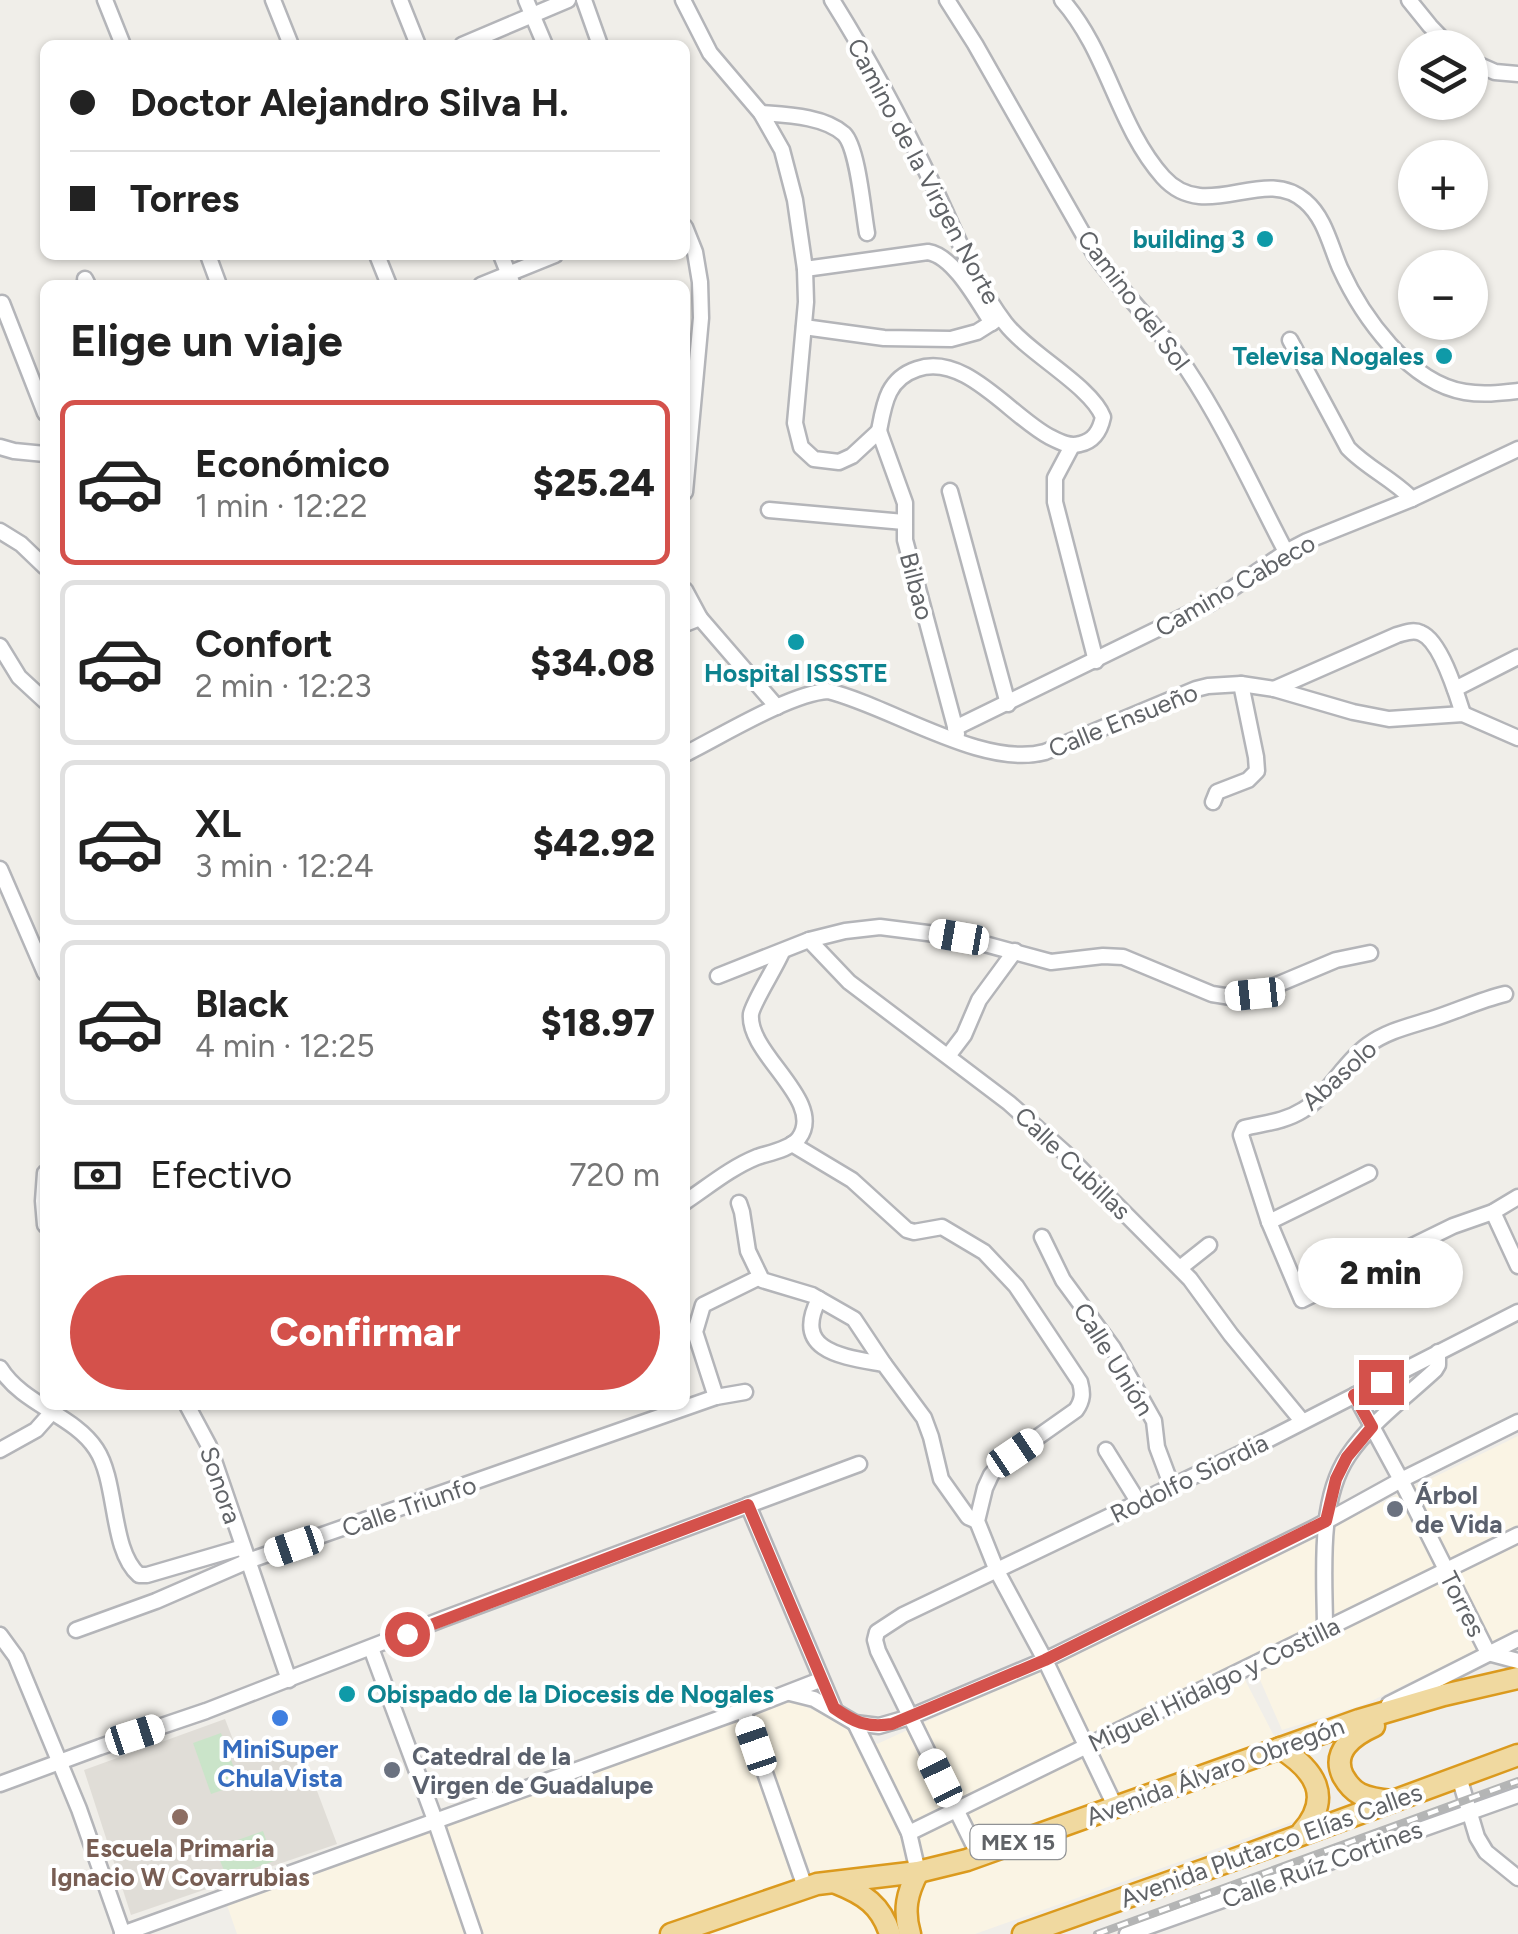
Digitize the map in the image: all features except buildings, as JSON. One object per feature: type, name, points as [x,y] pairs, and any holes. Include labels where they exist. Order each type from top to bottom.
[{"type":"highway","name":"MEX 15","points":[[1359,1720],[1518,1678]]},
{"type":"highway","points":[[1394,1801],[1352,1790],[1340,1765],[1340,1754],[1348,1743],[1354,1736],[1392,1718],[1460,1698],[1488,1685]]},
{"type":"highway","name":"Avenida Álvaro Obregón","points":[[670,1934],[804,1887],[918,1872],[978,1856],[1359,1720]]},
{"type":"highway","points":[[1280,1748],[1308,1770],[1318,1791],[1313,1819],[1300,1834]]},
{"type":"highway","name":"Avenida Plutarco Elías Calles","points":[[1023,1934],[1518,1755]]},
{"type":"highway","points":[[899,1931],[906,1899],[918,1872]]},
{"type":"highway","points":[[832,1882],[870,1900],[899,1931]]},
{"type":"street","points":[[105,0],[122,40]]},
{"type":"street","points":[[273,0],[289,40]]},
{"type":"street","points":[[400,0],[416,40]]},
{"type":"street","points":[[471,40],[529,8],[568,0]]},
{"type":"street","points":[[584,0],[598,40]]},
{"type":"street","points":[[683,0],[710,53],[762,113],[782,150],[795,200],[805,269],[806,302],[795,424],[801,448],[814,460],[839,462],[852,456],[879,431],[890,388],[908,372],[924,366],[940,366],[966,375],[1036,430],[1072,446],[1055,478],[1054,502],[1096,661]]},
{"type":"street","name":"Camino de la Virgen Norte","points":[[832,0],[899,114],[997,320],[1095,401],[1100,410],[1103,417],[1096,436],[1072,446]]},
{"type":"street","name":"Camino del Sol","points":[[947,0],[1096,255],[1170,346],[1200,391],[1286,552]]},
{"type":"street","points":[[1062,0],[1094,46],[1134,133],[1170,184],[1195,197],[1276,189],[1305,200],[1317,214],[1339,266],[1368,316],[1418,372],[1461,392],[1518,391]]},
{"type":"street","points":[[1410,0],[1434,30]]},
{"type":"street","points":[[529,8],[542,40]]},
{"type":"street","points":[[1488,70],[1518,74]]},
{"type":"street","points":[[762,113],[807,118],[842,133],[853,152],[867,233]]},
{"type":"street","points":[[690,241],[700,282],[701,318],[690,438]]},
{"type":"street","points":[[804,326],[884,338],[951,340],[977,332],[997,320],[950,264],[936,254],[805,269]]},
{"type":"street","points":[[511,280],[546,260]]},
{"type":"street","points":[[2,303],[39,382]]},
{"type":"street","points":[[1290,340],[1348,448],[1412,499]]},
{"type":"street","name":"Bilbao","points":[[879,431],[902,490],[905,540],[957,735]]},
{"type":"street","points":[[0,447],[40,454]]},
{"type":"street","name":"Camino Cabeco","points":[[957,735],[1008,704],[1211,604],[1286,552],[1518,449]]},
{"type":"street","points":[[950,492],[1008,704]]},
{"type":"street","points":[[768,510],[904,522]]},
{"type":"street","points":[[0,531],[22,544],[40,562]]},
{"type":"street","points":[[692,621],[777,707]]},
{"type":"street","points":[[1274,689],[1396,635],[1419,632],[1436,646],[1462,714]]},
{"type":"street","points":[[0,646],[19,677],[40,696]]},
{"type":"street","points":[[1455,689],[1518,657]]},
{"type":"street","points":[[1213,802],[1217,792],[1248,780],[1256,771],[1241,684]]},
{"type":"street","name":"Calle Ensueño","points":[[690,751],[777,707],[808,694],[828,691],[1011,755],[1028,756],[1196,689],[1241,684],[1388,718],[1462,714],[1518,738]]},
{"type":"street","points":[[0,868],[40,961]]},
{"type":"street","points":[[718,976],[810,940],[880,927],[959,937],[1051,962],[1123,956],[1212,994],[1231,997],[1255,994],[1336,960],[1370,953]]},
{"type":"street","name":"Calle Cubillas","points":[[810,940],[849,982],[1029,1119],[1180,1268],[1302,1421]]},
{"type":"street","points":[[948,1056],[964,1034],[979,1000],[1014,951]]},
{"type":"street","points":[[690,1199],[734,1168],[800,1138],[803,1111],[797,1096],[763,1050],[751,1012],[782,952]]},
{"type":"street","name":"Abasolo","points":[[1269,1222],[1242,1144],[1244,1128],[1282,1120],[1304,1110],[1354,1057],[1385,1034],[1505,994]]},
{"type":"street","points":[[792,1144],[852,1180],[907,1230],[942,1227],[984,1252],[1016,1286],[1080,1382],[1082,1401],[1076,1410],[1001,1463],[991,1475],[977,1521],[997,1571],[1115,1806]]},
{"type":"street","points":[[1369,1173],[1269,1222],[1302,1300],[1518,1197]]},
{"type":"street","points":[[739,1204],[745,1241],[760,1278],[819,1298],[854,1319],[924,1418],[941,1479],[968,1517],[977,1521]]},
{"type":"street","points":[[1493,1212],[1518,1266]]},
{"type":"street","name":"Calle Unión","points":[[1042,1236],[1063,1280],[1113,1348],[1154,1421],[1157,1448],[1172,1487]]},
{"type":"street","points":[[1180,1268],[1209,1245]]},
{"type":"street","points":[[716,1397],[696,1332],[703,1306],[760,1278]]},
{"type":"street","points":[[819,1298],[810,1318],[818,1343],[839,1355],[884,1364]]},
{"type":"street","name":"Rodolfo Siordia","points":[[910,1717],[878,1651],[875,1640],[884,1625],[1172,1487],[1518,1312]]},
{"type":"street","points":[[1324,1630],[1326,1521],[1336,1479],[1347,1457],[1372,1427],[1436,1370],[1438,1352]]},
{"type":"street","points":[[0,1368],[25,1395],[40,1404]]},
{"type":"street","name":"Calle Triunfo","points":[[690,1406],[745,1392]]},
{"type":"street","name":"Torres","points":[[1354,1395],[1488,1653]]},
{"type":"street","points":[[49,1410],[96,1448],[104,1465],[126,1559],[139,1574],[246,1554]]},
{"type":"street","name":"Sonora","points":[[190,1410],[208,1446],[289,1680]]},
{"type":"street","name":"Calle Triunfo","points":[[76,1630],[156,1601],[246,1554],[677,1410]]},
{"type":"street","points":[[0,1450],[41,1426],[52,1412]]},
{"type":"street","points":[[855,1723],[879,1726],[910,1717],[1045,1660],[1518,1422]]},
{"type":"street","points":[[1106,1450],[1139,1502]]},
{"type":"street","points":[[0,1784],[206,1711],[859,1464]]},
{"type":"street","points":[[748,1505],[834,1708]]},
{"type":"street","name":"Miguel Hidalgo y Costilla","points":[[909,1832],[1518,1535]]},
{"type":"street","points":[[0,1635],[16,1657],[79,1809],[123,1934],[820,1680]]},
{"type":"street","name":"Avenida Álvaro Obregón","points":[[1359,1720],[1518,1639]]},
{"type":"street","points":[[371,1648],[474,1934]]},
{"type":"street","points":[[1488,1653],[1518,1661]]},
{"type":"street","points":[[0,1667],[16,1657]]},
{"type":"street","points":[[790,1693],[834,1708],[855,1723],[909,1832],[918,1872]]},
{"type":"street","points":[[744,1710],[804,1887]]},
{"type":"street","points":[[910,1717],[978,1856]]},
{"type":"street","points":[[1459,1777],[1468,1812],[1486,1852],[1518,1878]]},
{"type":"street","name":"Calle Ruíz Cortines","points":[[1127,1934],[1167,1927],[1518,1795]]},
{"type":"shaded area","points":[[1518,1436],[1518,1630],[1363,1705],[1282,1730],[1257,1673],[1244,1678],[1286,1759],[1313,1795],[1306,1817],[975,1934],[237,1934],[227,1905],[792,1701],[850,1726],[877,1744],[1063,1659]],"holes":[[[1229,1683],[1101,1744],[1096,1733]]]},
{"type":"shaded area","name":"Escuela Primaria Ignacio W Covarrubias","points":[[225,1719],[241,1760],[299,1743],[337,1844],[131,1915],[84,1770]]},
{"type":"green space","points":[[221,1733],[240,1784],[211,1794],[193,1743]]},
{"type":"green space","points":[[263,1831],[274,1861],[227,1878],[215,1848]]},
{"type":"railway","points":[[1097,1934],[1518,1781]]},
{"type":"place","name":"building 3","points":[[1265,239]]},
{"type":"place","name":"Televisa Nogales","points":[[1444,356]]},
{"type":"place","name":"Hospital ISSSTE","points":[[796,642]]},
{"type":"place","name":"Árbol de Vida","points":[[1395,1509]]},
{"type":"place","name":"Obispado de la Diocesis de Nogales","points":[[347,1694]]},
{"type":"place","name":"MiniSuper ChulaVista","points":[[280,1718]]},
{"type":"place","name":"Catedral de la Virgen de Guadalupe","points":[[392,1770]]},
{"type":"place","name":"Escuela Primaria Ignacio W Covarrubias","points":[[180,1817]]},
{"type":"route","points":[[407,1634],[748,1505],[834,1708],[855,1723],[892,1724],[1045,1660],[1326,1521],[1336,1479],[1347,1457],[1372,1427],[1354,1395],[1381,1382]]}]
